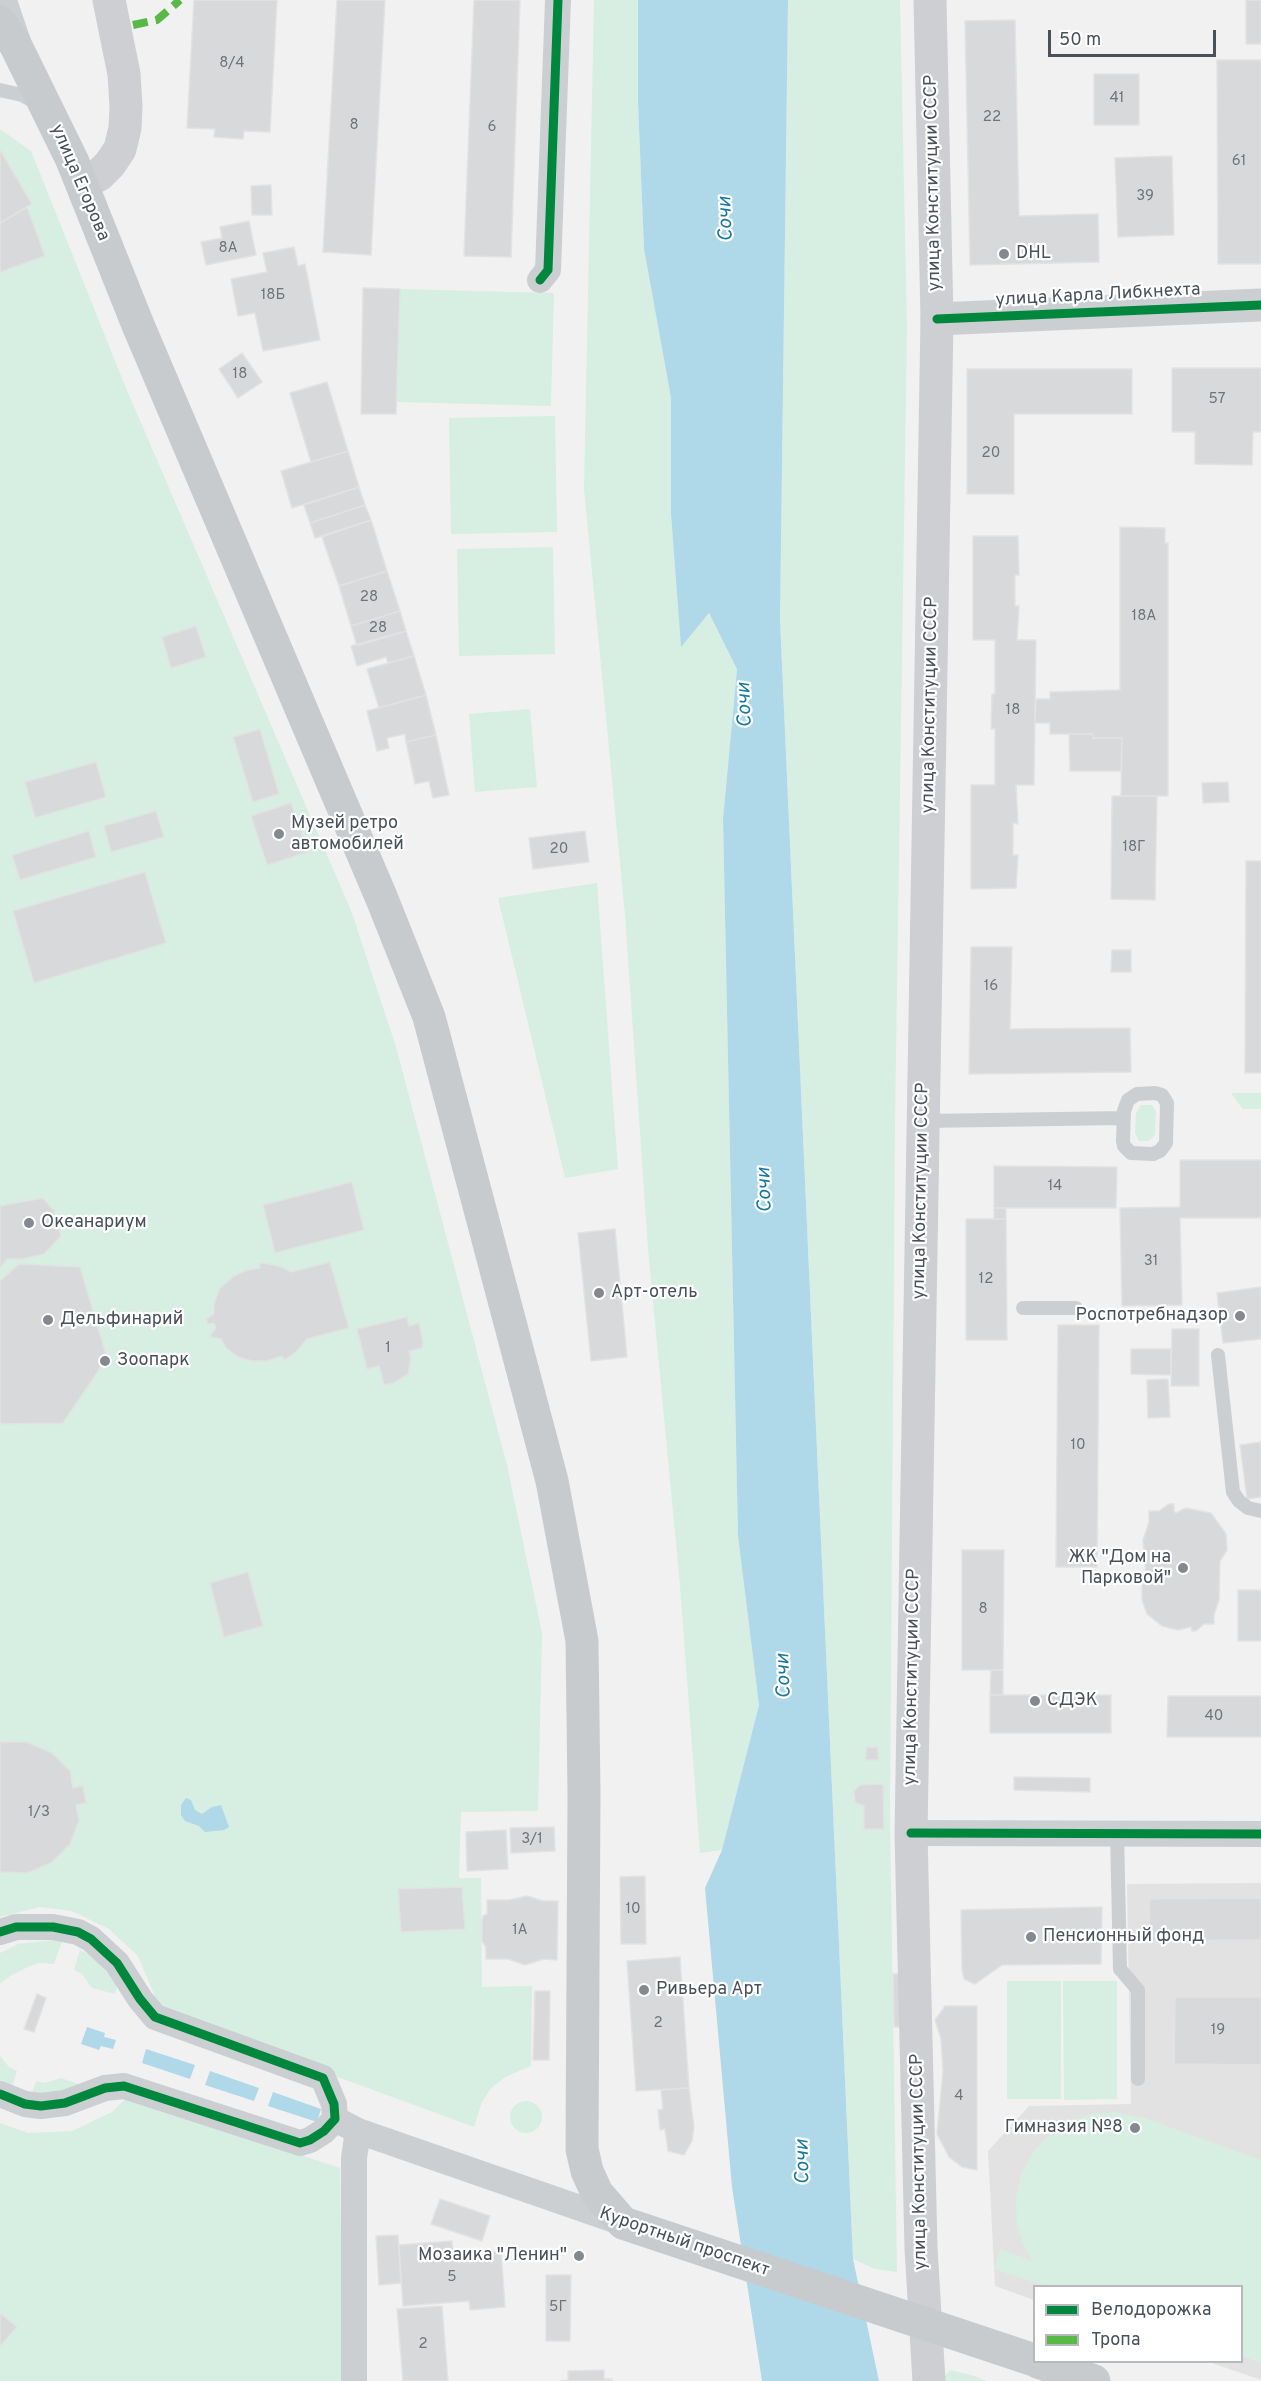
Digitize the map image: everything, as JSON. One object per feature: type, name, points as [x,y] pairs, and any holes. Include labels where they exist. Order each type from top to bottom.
[{"type":"main road","points":[[82,183],[99,175],[110,164],[120,150],[124,128],[126,106],[124,74],[109,0]]},
{"type":"main road","name":"улица Конституции СССР","points":[[930,0],[937,319],[911,1833],[921,2248],[930,2381]]},
{"type":"main road","name":"улица Егорова","points":[[7,33],[82,183],[138,325],[374,881],[429,1017],[552,1481],[582,1641],[584,1794],[582,2149],[587,2171],[597,2193],[623,2223]]},
{"type":"main road","name":"Курортный проспект","points":[[623,2223],[1030,2359]]},
{"type":"main road","name":"Курортный проспект","points":[[1042,2363],[1094,2381]]},
{"type":"street","points":[[0,0],[7,33]]},
{"type":"street","points":[[540,280],[548,270],[558,0]]},
{"type":"street","name":"улица Карла Либкнехта","points":[[937,319],[1261,304]]},
{"type":"street","points":[[911,1833],[1261,1834]]},
{"type":"street","points":[[0,1932],[16,1927],[53,1927],[78,1932],[92,1939],[117,1963],[140,1999],[155,2017],[323,2079],[334,2104],[335,2119],[310,2140],[300,2143],[124,2086],[105,2088],[65,2103],[41,2106],[25,2104],[0,2094]]},
{"type":"street","name":"Курортный проспект","points":[[335,2119],[358,2131],[623,2223]]},
{"type":"street","points":[[354,2381],[354,2158],[358,2131]]},
{"type":"lane","points":[[0,90],[22,95],[37,102],[50,116]]},
{"type":"lane","points":[[1155,1093],[1162,1095],[1167,1103],[1166,1143],[1160,1151],[1153,1154],[1136,1155],[1127,1150],[1123,1141],[1123,1118],[1128,1100],[1132,1095],[1155,1093]]},
{"type":"lane","points":[[924,1121],[1123,1118]]},
{"type":"lane","points":[[1023,1308],[1076,1308]]},
{"type":"lane","points":[[1218,1355],[1233,1492],[1239,1502],[1248,1508],[1261,1510]]},
{"type":"lane","points":[[1117,1833],[1120,1969],[1138,1990],[1138,2079]]},
{"type":"shaded area","name":"Гимназия №8","points":[[1261,1883],[1261,2380],[1212,2363],[1243,2363],[1243,2285],[1033,2285],[1033,2300],[995,2286],[988,2151],[1029,2106],[1131,2104],[1127,1884]]},
{"type":"green space","points":[[594,0],[638,0],[638,102],[644,249],[671,398],[671,514],[681,646],[709,613],[737,668],[723,819],[738,1536],[759,1705],[722,1850],[700,1853],[680,1585],[648,1249],[625,915],[584,489]]},
{"type":"green space","points":[[788,0],[900,0],[907,328],[895,1121],[890,1816],[897,2272],[875,2269],[853,2259],[780,620]]},
{"type":"green space","points":[[0,129],[31,151],[123,381],[352,913],[396,1047],[507,1465],[542,1633],[538,1811],[461,1812],[459,1878],[481,1878],[482,1987],[532,1986],[531,2066],[507,2076],[492,2087],[482,2102],[474,2127],[158,2011],[154,1994],[138,1956],[109,1929],[72,1911],[40,1907],[0,1917]]},
{"type":"green space","points":[[400,289],[554,293],[551,406],[397,402]]},
{"type":"green space","points":[[555,416],[557,532],[451,534],[449,418]]},
{"type":"green space","points":[[553,547],[555,654],[459,656],[457,549]]},
{"type":"green space","points":[[530,709],[537,787],[475,792],[469,714]]},
{"type":"green space","points":[[597,883],[618,1169],[565,1178],[498,898]]},
{"type":"green space","points":[[1231,1093],[1261,1093],[1261,1109],[1243,1109]]},
{"type":"green space","points":[[1141,1105],[1152,1105],[1156,1112],[1155,1135],[1149,1141],[1139,1141],[1135,1133],[1136,1113]]},
{"type":"green space","points":[[62,1941],[54,1964],[39,1963],[30,1966],[0,1984],[0,1953],[18,1944]]},
{"type":"green space","points":[[80,1950],[94,1957],[118,1984],[115,1994],[92,1988],[82,1974],[74,1970]]},
{"type":"green space","points":[[1007,1981],[1061,1981],[1061,2099],[1007,2099]]},
{"type":"green space","points":[[1063,1981],[1117,1981],[1117,2099],[1064,2100]]},
{"type":"green space","points":[[0,2056],[9,2067],[17,2071],[10,2094],[0,2089]]},
{"type":"green space","points":[[61,2078],[84,2086],[29,2101],[36,2081],[45,2083]]},
{"type":"green space","points":[[127,2097],[340,2168],[343,2381],[0,2381],[0,2123],[28,2133],[72,2131],[112,2112]]},
{"type":"green space","points":[[526,2101],[538,2105],[542,2117],[538,2129],[526,2133],[514,2129],[510,2117],[514,2105]]},
{"type":"green space","points":[[1094,2113],[1119,2113],[1144,2118],[1261,2160],[1261,2363],[1243,2356],[1243,2285],[1042,2285],[994,2269],[1000,2249],[1033,2261],[1024,2247],[1017,2224],[1016,2199],[1021,2175],[1033,2152],[1050,2134],[1071,2121]]},
{"type":"green space","points":[[950,2370],[971,2375],[987,2381],[941,2381]]},
{"type":"water","name":"Сочи","points":[[638,0],[788,0],[780,620],[853,2259],[879,2381],[762,2381],[732,2187],[705,1888],[722,1850],[759,1705],[738,1536],[723,819],[737,669],[709,613],[681,647],[671,514],[671,398],[644,249],[638,102]]},
{"type":"water","points":[[186,1798],[191,1800],[195,1810],[202,1814],[212,1807],[221,1805],[229,1827],[224,1830],[205,1832],[199,1826],[185,1821],[181,1815],[181,1805]]},
{"type":"water","points":[[87,2027],[105,2033],[104,2037],[116,2040],[113,2049],[101,2046],[99,2050],[81,2044]]},
{"type":"water","points":[[146,2049],[195,2065],[190,2079],[142,2063]]},
{"type":"water","points":[[210,2071],[259,2088],[254,2101],[205,2085]]},
{"type":"water","points":[[273,2092],[321,2109],[317,2122],[268,2106]]},
{"type":"building","points":[[194,0],[277,0],[270,132],[244,131],[243,139],[214,137],[215,129],[187,128]]},
{"type":"building","points":[[337,0],[385,0],[371,255],[323,252]]},
{"type":"building","points":[[474,0],[520,0],[511,257],[464,256]]},
{"type":"building","points":[[1246,0],[1261,0],[1261,44],[1246,44]]},
{"type":"building","points":[[1015,20],[1019,216],[1098,214],[1099,262],[970,265],[965,21]]},
{"type":"building","points":[[1217,60],[1261,60],[1261,264],[1218,264]]},
{"type":"building","points":[[1094,74],[1139,74],[1139,125],[1094,125]]},
{"type":"building","points":[[0,150],[32,204],[0,223]]},
{"type":"building","points":[[1172,156],[1174,235],[1118,237],[1115,158]]},
{"type":"building","points":[[271,185],[272,215],[252,215],[251,186]]},
{"type":"building","points":[[27,207],[45,256],[0,272],[0,223]]},
{"type":"building","points":[[249,221],[256,255],[206,265],[201,242],[222,238],[220,227]]},
{"type":"building","points":[[294,247],[298,266],[305,264],[320,340],[263,351],[255,313],[238,316],[231,279],[267,272],[263,253]]},
{"type":"building","points":[[363,288],[400,289],[396,414],[361,414]]},
{"type":"building","points":[[242,353],[262,382],[238,398],[219,369]]},
{"type":"building","points":[[1172,368],[1261,368],[1261,432],[1253,432],[1252,465],[1195,464],[1195,432],[1172,432]]},
{"type":"building","points":[[967,369],[1132,369],[1132,414],[1014,414],[1014,494],[967,494]]},
{"type":"building","points":[[327,382],[348,451],[311,462],[290,393]]},
{"type":"building","points":[[348,451],[359,487],[292,508],[281,471]]},
{"type":"building","points":[[359,487],[365,505],[310,523],[304,505]]},
{"type":"building","points":[[365,505],[371,520],[315,538],[310,523]]},
{"type":"building","points":[[371,520],[387,571],[339,586],[322,537]]},
{"type":"building","points":[[1120,527],[1165,528],[1165,543],[1168,543],[1168,796],[1121,796],[1122,738],[1093,738],[1093,734],[1050,734],[1050,723],[1035,723],[1036,699],[1050,699],[1050,692],[1120,690]]},
{"type":"building","points":[[973,536],[1018,536],[1019,575],[1015,575],[1015,606],[1019,606],[1017,640],[1036,640],[1034,785],[1016,785],[1018,824],[1013,823],[1013,855],[1018,855],[1016,888],[971,889],[971,785],[995,785],[995,729],[991,729],[992,694],[995,694],[995,640],[973,640]]},
{"type":"building","points":[[387,571],[400,611],[351,626],[339,586]]},
{"type":"building","points":[[400,611],[406,631],[357,646],[351,626]]},
{"type":"building","points":[[196,626],[206,657],[171,668],[162,637]]},
{"type":"building","points":[[406,631],[414,656],[388,663],[386,657],[357,666],[351,646]]},
{"type":"building","points":[[414,656],[426,695],[379,708],[367,669]]},
{"type":"building","points":[[426,695],[436,735],[406,742],[405,734],[387,738],[389,748],[377,751],[367,711]]},
{"type":"building","points":[[260,729],[279,794],[253,802],[233,737]]},
{"type":"building","points":[[1069,734],[1093,734],[1093,738],[1122,738],[1121,771],[1070,771]]},
{"type":"building","points":[[436,735],[449,795],[433,798],[429,781],[415,784],[406,742]]},
{"type":"building","points":[[96,762],[106,797],[35,818],[25,782]]},
{"type":"building","points":[[1228,782],[1229,802],[1203,803],[1202,783]]},
{"type":"building","points":[[1112,796],[1157,796],[1155,900],[1111,899]]},
{"type":"building","name":"Музей ретро автомобилей","points":[[291,803],[308,852],[267,865],[251,816]]},
{"type":"building","points":[[156,811],[164,837],[111,852],[104,826]]},
{"type":"building","points":[[89,831],[96,857],[20,880],[12,855]]},
{"type":"building","points":[[585,831],[589,862],[533,869],[529,838]]},
{"type":"building","points":[[1246,861],[1261,861],[1261,1073],[1245,1073]]},
{"type":"building","points":[[145,872],[166,943],[34,983],[13,911]]},
{"type":"building","points":[[971,947],[1012,947],[1010,1029],[1130,1028],[1131,1072],[969,1074]]},
{"type":"building","points":[[1112,950],[1131,950],[1131,972],[1111,972]]},
{"type":"building","points":[[1180,1160],[1261,1160],[1261,1218],[1180,1218],[1182,1305],[1122,1306],[1120,1208],[1180,1207]]},
{"type":"building","points":[[994,1166],[1117,1167],[1116,1208],[994,1208]]},
{"type":"building","points":[[352,1182],[364,1230],[275,1253],[263,1205]]},
{"type":"building","name":"Океанариум","points":[[43,1198],[54,1211],[61,1236],[44,1254],[23,1259],[7,1259],[0,1268],[0,1206]]},
{"type":"building","points":[[994,1208],[1006,1208],[1006,1219],[994,1219]]},
{"type":"building","points":[[966,1219],[1006,1219],[1007,1340],[966,1340]]},
{"type":"building","points":[[615,1229],[627,1357],[591,1361],[578,1233]]},
{"type":"building","points":[[330,1262],[349,1328],[307,1339],[297,1351],[284,1360],[282,1356],[267,1361],[252,1361],[238,1357],[226,1348],[221,1339],[211,1337],[216,1328],[214,1323],[208,1324],[206,1319],[214,1314],[214,1304],[220,1288],[234,1276],[247,1270],[260,1268],[259,1264],[264,1263],[282,1267],[291,1272]]},
{"type":"building","name":"Дельфинарий","points":[[19,1264],[80,1267],[107,1358],[63,1423],[1,1424],[0,1421],[0,1281]]},
{"type":"building","name":"Роспотребнадзор","points":[[1261,1287],[1261,1339],[1223,1343],[1217,1293]]},
{"type":"building","points":[[407,1317],[409,1326],[419,1323],[423,1341],[422,1348],[409,1351],[411,1358],[408,1374],[394,1383],[384,1385],[379,1366],[367,1369],[357,1329]]},
{"type":"building","points":[[1058,1325],[1099,1325],[1097,1567],[1056,1567]]},
{"type":"building","points":[[1172,1329],[1199,1329],[1199,1386],[1171,1386]]},
{"type":"building","points":[[1131,1349],[1171,1349],[1171,1375],[1131,1374]]},
{"type":"building","points":[[1168,1379],[1170,1417],[1148,1418],[1147,1380]]},
{"type":"building","points":[[1261,1442],[1261,1497],[1247,1499],[1240,1445]]},
{"type":"building","name":"ЖК \"Дом на Парковой\"","points":[[1169,1504],[1174,1504],[1176,1513],[1186,1508],[1211,1513],[1226,1534],[1227,1550],[1220,1561],[1219,1600],[1214,1615],[1214,1624],[1204,1624],[1196,1631],[1192,1631],[1191,1627],[1178,1630],[1162,1626],[1147,1614],[1142,1600],[1142,1586],[1146,1575],[1143,1540],[1149,1522],[1149,1511],[1159,1511]]},
{"type":"building","points":[[962,1550],[1004,1550],[1003,1670],[962,1670]]},
{"type":"building","points":[[248,1572],[263,1626],[224,1637],[210,1583]]},
{"type":"building","points":[[1238,1590],[1261,1590],[1261,1641],[1238,1641]]},
{"type":"building","points":[[991,1670],[1003,1670],[1003,1695],[990,1695]]},
{"type":"building","points":[[990,1695],[1111,1695],[1111,1733],[990,1733]]},
{"type":"building","points":[[1168,1696],[1261,1696],[1261,1737],[1167,1737]]},
{"type":"building","points":[[0,1742],[27,1742],[52,1753],[70,1771],[73,1788],[83,1786],[86,1803],[76,1805],[79,1820],[70,1844],[51,1863],[27,1873],[0,1872]]},
{"type":"building","points":[[866,1747],[878,1747],[878,1760],[866,1760]]},
{"type":"building","points":[[1014,1777],[1090,1778],[1090,1792],[1014,1790]]},
{"type":"building","points":[[883,1784],[884,1829],[864,1829],[864,1806],[855,1802],[854,1791],[860,1785]]},
{"type":"building","points":[[554,1827],[555,1851],[511,1853],[510,1828]]},
{"type":"building","points":[[506,1830],[508,1869],[467,1871],[466,1832]]},
{"type":"building","points":[[645,1876],[646,1944],[621,1944],[620,1877]]},
{"type":"building","points":[[462,1887],[465,1929],[401,1932],[398,1889]]},
{"type":"building","points":[[527,1896],[543,1901],[558,1901],[557,1960],[544,1959],[525,1965],[508,1959],[486,1959],[486,1947],[482,1941],[482,1920],[487,1914],[487,1900],[509,1900]]},
{"type":"building","points":[[1261,1898],[1261,1940],[1150,1941],[1149,1899]]},
{"type":"building","name":"Пенсионный фонд","points":[[1102,1907],[1101,1964],[1002,1965],[975,1984],[964,1979],[961,1910]]},
{"type":"building","points":[[680,1957],[689,2088],[636,2091],[627,1961]]},
{"type":"building","points":[[908,1973],[909,2027],[894,2027],[893,1974]]},
{"type":"building","points":[[535,1991],[550,1991],[549,2060],[533,2060]]},
{"type":"building","points":[[37,1994],[46,1998],[34,2032],[24,2029]]},
{"type":"building","points":[[1175,1997],[1261,1997],[1261,2065],[1174,2064]]},
{"type":"building","points":[[945,2006],[977,2006],[977,2170],[962,2167],[949,2157],[937,2134],[943,2071],[941,2039],[935,2020]]},
{"type":"building","points":[[689,2088],[694,2127],[692,2141],[684,2155],[668,2151],[665,2129],[660,2130],[658,2110],[663,2109],[661,2090]]},
{"type":"building","points":[[440,2199],[490,2216],[482,2241],[431,2224]]},
{"type":"building","points":[[398,2235],[401,2283],[379,2285],[376,2236]]},
{"type":"building","points":[[452,2241],[453,2255],[501,2251],[505,2307],[470,2310],[469,2301],[403,2306],[399,2245]]},
{"type":"building","points":[[546,2275],[571,2275],[570,2341],[546,2341]]},
{"type":"building","points":[[442,2306],[448,2381],[403,2381],[397,2309]]},
{"type":"building","points":[[0,2313],[17,2327],[0,2346]]},
{"type":"building","points":[[604,2370],[604,2379],[612,2379],[612,2381],[561,2381],[568,2380],[568,2371]]},
{"type":"marked path","points":[[133,25],[157,20],[180,0]]},
{"type":"cycle path","points":[[540,280],[548,270],[558,0]]},
{"type":"cycle path","points":[[937,319],[1261,305]]},
{"type":"cycle path","points":[[911,1833],[1261,1834]]},
{"type":"cycle path","points":[[0,1932],[16,1927],[53,1927],[78,1932],[91,1939],[117,1963],[140,1999],[155,2017],[323,2078],[334,2104],[335,2119],[324,2131],[300,2143],[124,2086],[105,2088],[65,2103],[41,2106],[25,2104],[0,2094]]},
{"type":"place","name":"DHL","points":[[1004,254]]},
{"type":"place","name":"Музей ретро автомобилей","points":[[279,834]]},
{"type":"place","name":"Океанариум","points":[[29,1223]]},
{"type":"place","name":"Арт-отель","points":[[599,1293]]},
{"type":"place","name":"Роспотребнадзор","points":[[1240,1316]]},
{"type":"place","name":"Дельфинарий","points":[[48,1320]]},
{"type":"place","name":"Зоопарк","points":[[105,1361]]},
{"type":"place","name":"ЖК \"Дом на Парковой\"","points":[[1183,1568]]},
{"type":"place","name":"СДЭК","points":[[1035,1701]]},
{"type":"place","name":"Пенсионный фонд","points":[[1031,1937]]},
{"type":"place","name":"Ривьера Арт","points":[[644,1990]]},
{"type":"place","name":"Гимназия №8","points":[[1135,2128]]},
{"type":"place","name":"Мозаика \"Ленин\"","points":[[579,2256]]}]
